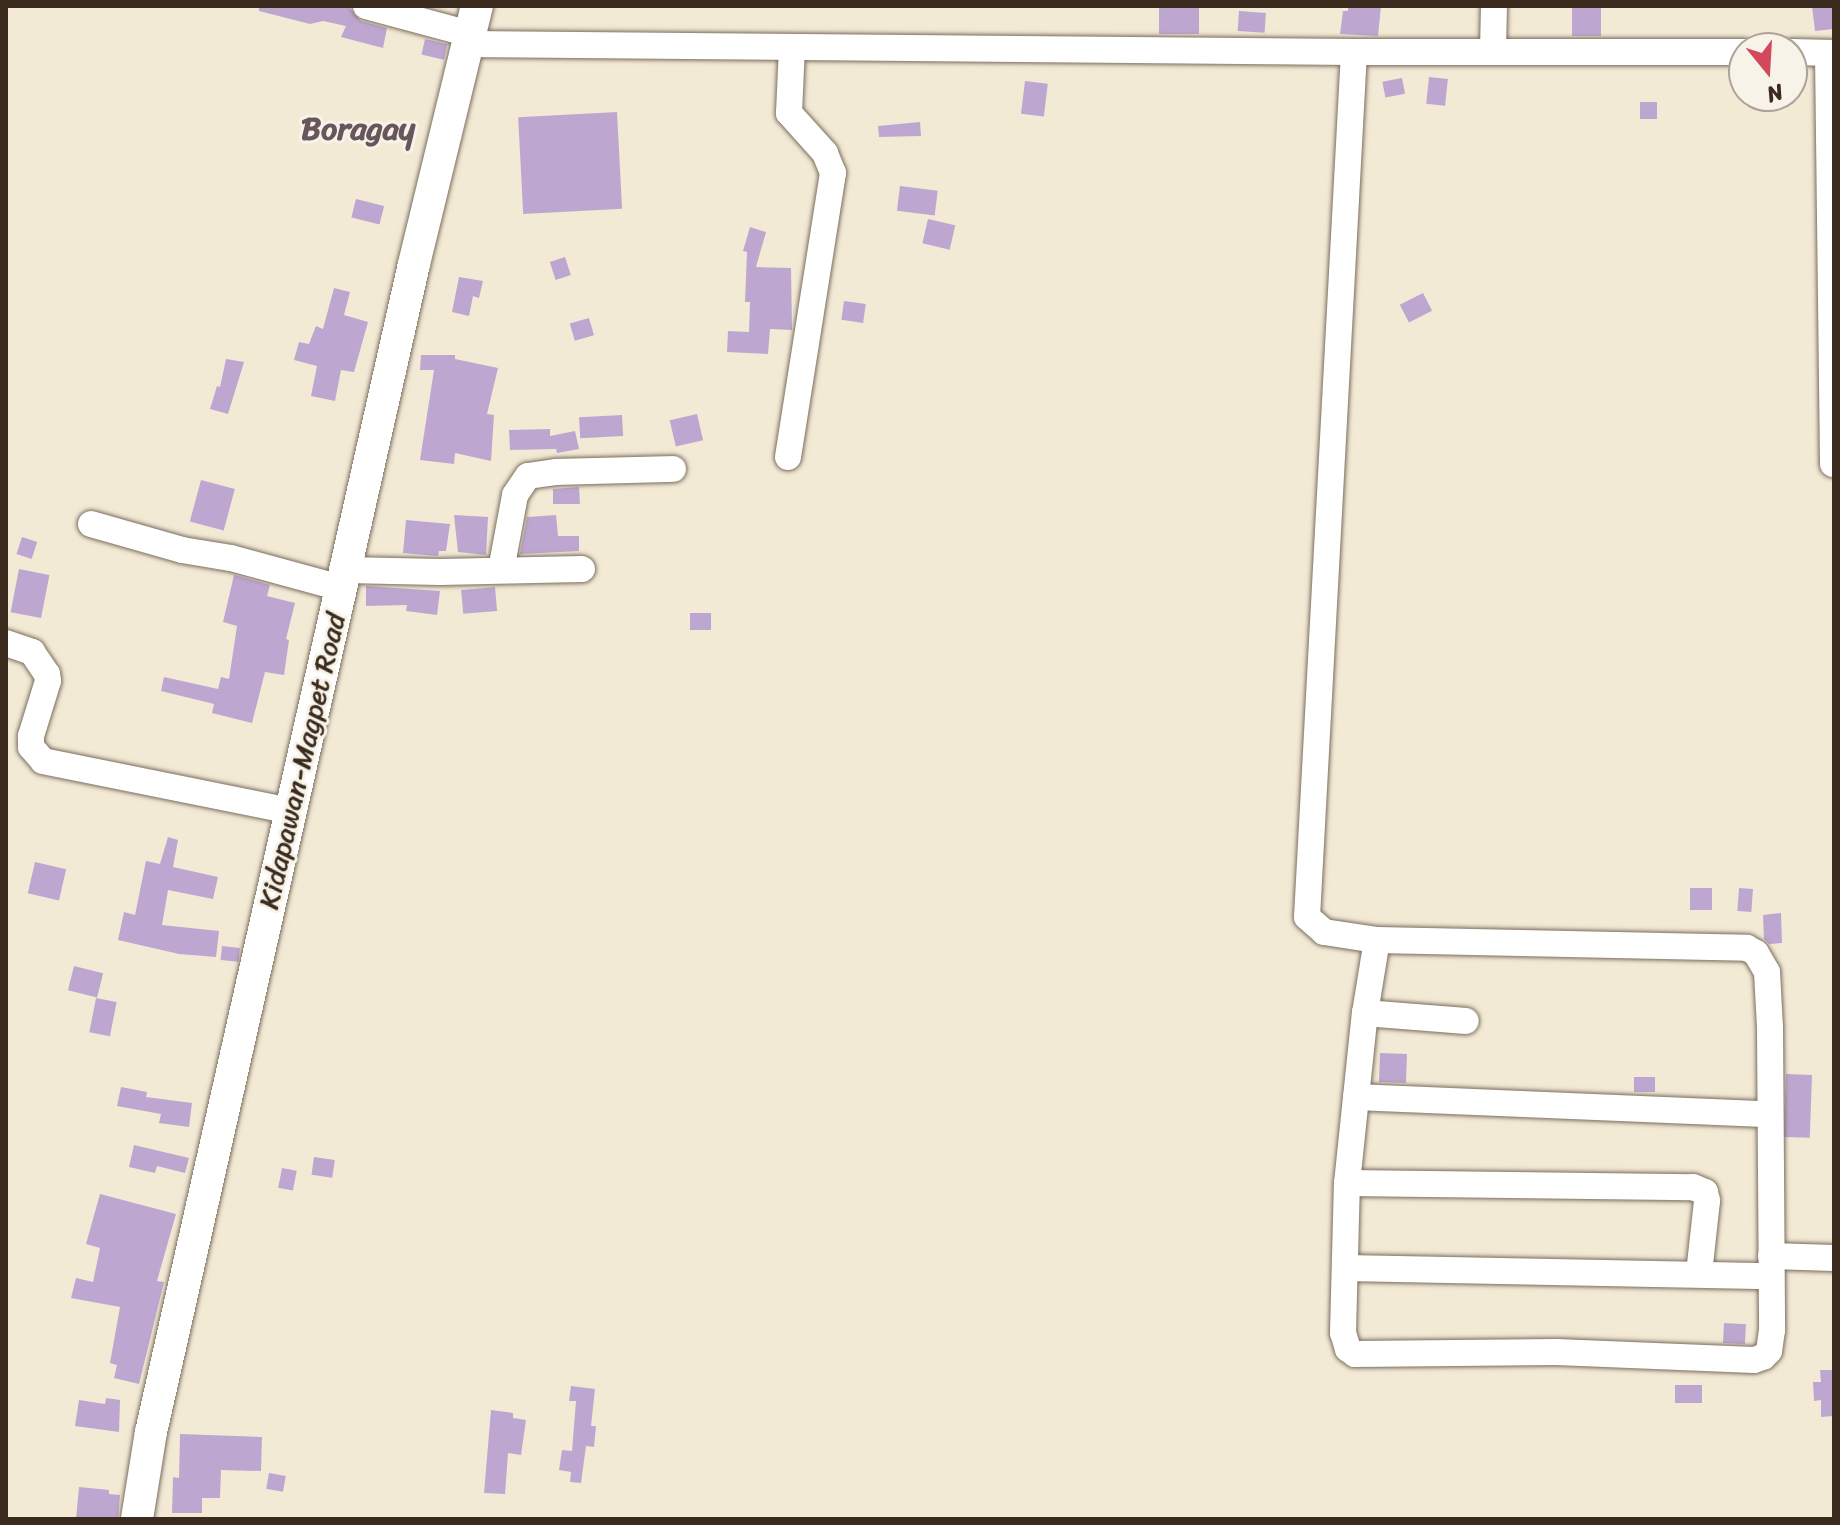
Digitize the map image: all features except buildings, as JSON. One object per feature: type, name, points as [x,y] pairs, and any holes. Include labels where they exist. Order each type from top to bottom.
[{"type":"main road","name":"Kidapawan-Magpet Road","points":[[137,1519],[151,1432],[290,811],[471,28]]},
{"type":"street","points":[[366,6],[471,28],[792,48],[1728,52]]},
{"type":"street","points":[[1493,50],[1494,6]]},
{"type":"street","points":[[788,457],[833,173],[825,153],[789,113],[792,48]]},
{"type":"street","points":[[1354,52],[1305,908],[1310,924],[1324,932],[1377,940],[1747,948],[1756,953],[1767,972],[1771,1266],[1769,1351],[1754,1360],[1556,1352],[1355,1354],[1344,1342],[1347,1183],[1365,1013],[1377,940]]},
{"type":"street","points":[[1808,52],[1831,53],[1833,464]]},
{"type":"street","points":[[501,570],[515,495],[528,476],[673,469]]},
{"type":"street","points":[[91,524],[182,550],[343,579],[582,569]]},
{"type":"street","points":[[6,643],[32,652],[47,674],[48,681],[31,736],[31,747],[43,761],[290,811]]},
{"type":"street","points":[[1365,1013],[1466,1021]]},
{"type":"street","points":[[1356,1097],[1770,1114]]},
{"type":"street","points":[[1347,1183],[1693,1187],[1705,1192],[1707,1201],[1699,1274]]},
{"type":"street","points":[[1345,1268],[1699,1274],[1834,1258]]},
{"type":"district","name":"Boragay","points":[[358,129]]}]
